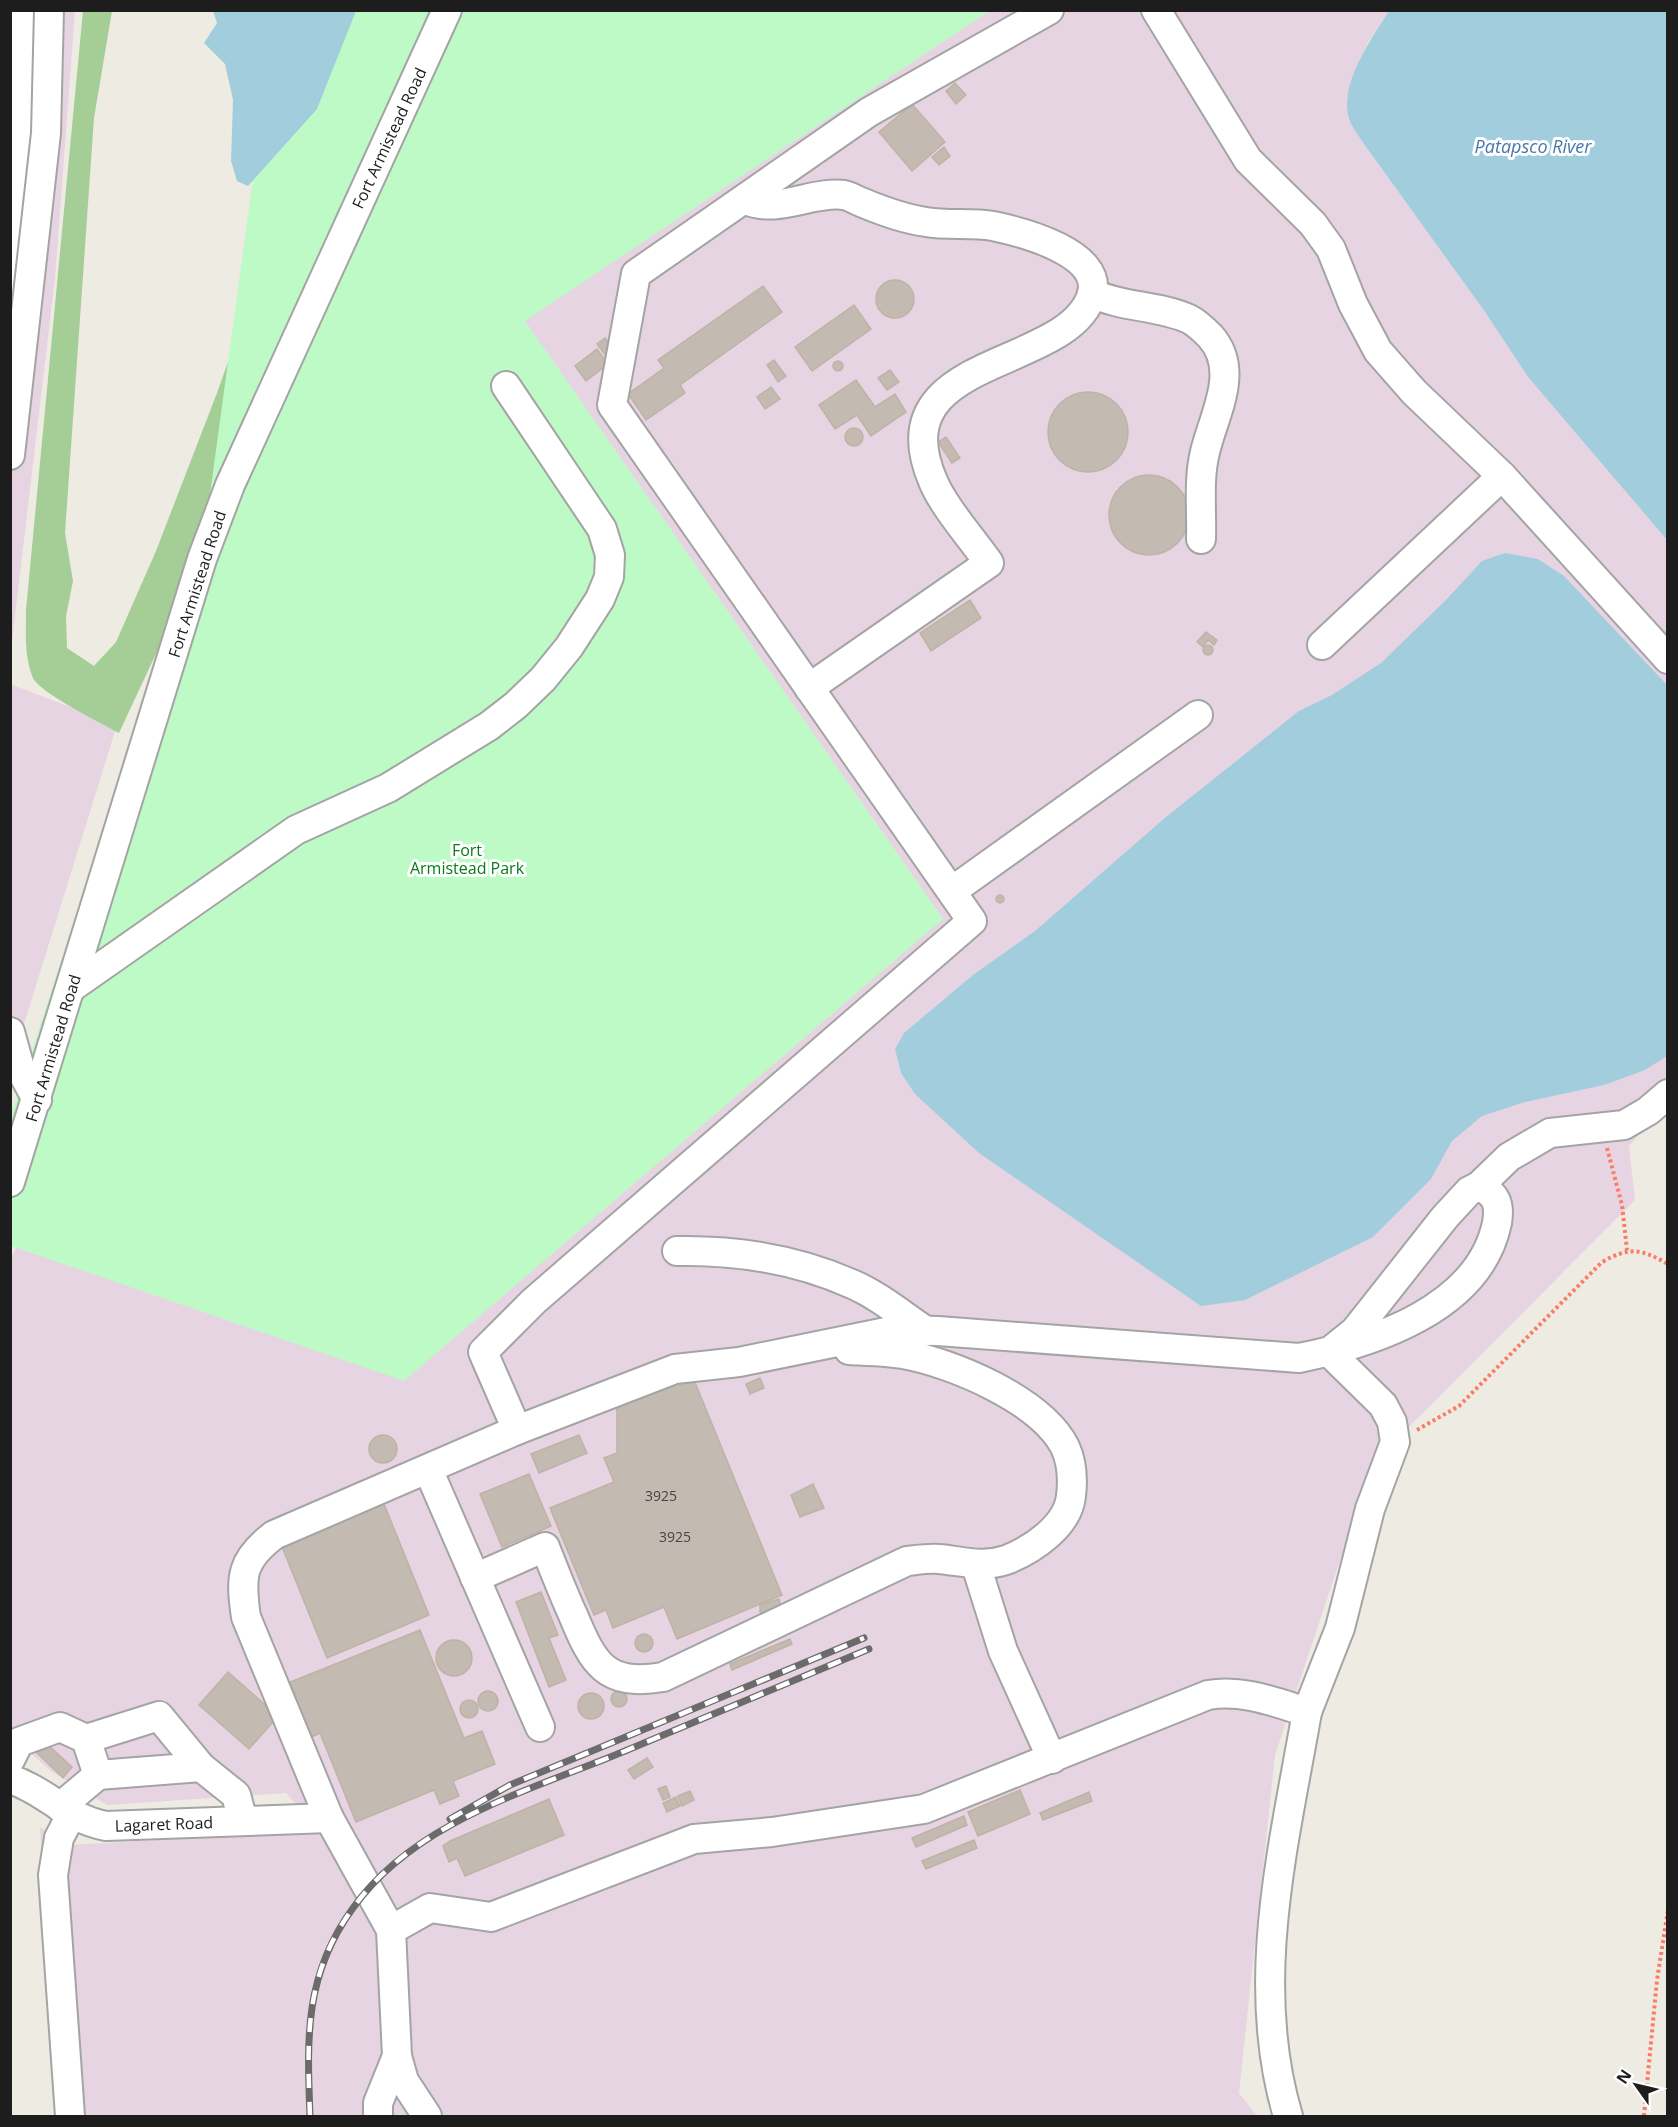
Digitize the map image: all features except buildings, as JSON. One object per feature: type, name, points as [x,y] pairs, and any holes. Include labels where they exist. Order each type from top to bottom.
[{"type":"street","points":[[10,454],[46,133],[49,10]]},
{"type":"street","name":"Fort Armistead Road","points":[[10,1182],[72,987],[202,559],[226,495],[447,10]]},
{"type":"street","points":[[517,1430],[483,1352],[534,1301],[972,921],[612,405],[636,274],[746,200],[869,112],[1049,10]]},
{"type":"street","points":[[1156,10],[1248,160],[1313,224],[1331,249],[1353,304],[1378,351],[1414,392],[1502,476],[1668,659]]},
{"type":"street","points":[[746,200],[771,205],[845,195],[925,222],[992,226],[1071,253],[1087,267],[1092,281],[1092,293],[1086,305],[1068,325],[1054,335],[955,385],[939,399],[928,415],[923,432],[925,460],[933,484],[989,563],[809,688]]},
{"type":"street","points":[[1092,293],[1122,304],[1158,310],[1191,320],[1222,352],[1225,377],[1201,474],[1201,539]]},
{"type":"street","points":[[72,987],[296,830],[388,788],[489,726],[543,680],[569,647],[600,599],[609,577],[610,555],[602,529],[506,386]]},
{"type":"street","points":[[1322,645],[1502,476]]},
{"type":"street","points":[[952,891],[1198,715]]},
{"type":"street","points":[[10,1032],[20,1068],[37,1100]]},
{"type":"street","points":[[1329,1352],[1355,1331],[1445,1217],[1469,1191],[1479,1186],[1509,1157],[1550,1133],[1624,1125],[1648,1112],[1668,1094]]},
{"type":"street","points":[[427,2116],[404,2081],[397,2056],[391,1930],[328,1818],[246,1617],[242,1592],[243,1574],[258,1547],[274,1535],[517,1430],[675,1369],[739,1362],[896,1330],[926,1330],[1256,1356],[1299,1358],[1329,1352],[1399,1328],[1433,1308],[1460,1287],[1482,1261],[1493,1241],[1499,1211],[1497,1200],[1488,1190],[1479,1186]]},
{"type":"street","points":[[677,1251],[737,1252],[781,1260],[852,1284],[926,1330]]},
{"type":"street","points":[[476,1578],[544,1547],[589,1653],[605,1670],[623,1678],[642,1680],[663,1677],[907,1561],[937,1558],[976,1565],[1005,1560],[1036,1545],[1061,1522],[1071,1503],[1073,1477],[1065,1448],[1051,1428],[1025,1405],[945,1365],[902,1353],[809,1347]]},
{"type":"street","points":[[1288,2116],[1276,2071],[1269,2022],[1270,1940],[1307,1712],[1340,1628],[1370,1509],[1395,1442],[1392,1422],[1383,1405],[1329,1352]]},
{"type":"street","points":[[428,1469],[540,1727]]},
{"type":"street","points":[[976,1565],[1003,1651],[1052,1759]]},
{"type":"street","points":[[391,1930],[430,1908],[491,1917],[694,1839],[772,1832],[924,1809],[1208,1695],[1228,1692],[1252,1695],[1307,1712]]},
{"type":"street","points":[[10,1760],[19,1742],[60,1728],[86,1739],[159,1716],[201,1767],[236,1795],[243,1821]]},
{"type":"street","points":[[86,1739],[98,1775]]},
{"type":"street","points":[[70,2116],[53,1875],[66,1811],[98,1775],[201,1767]]},
{"type":"street","name":"Lagaret Road","points":[[10,1779],[32,1788],[66,1811],[88,1822],[125,1827],[328,1818]]},
{"type":"street","points":[[378,2116],[378,2103],[397,2056]]},
{"type":"path","points":[[1602,1127],[1622,1205],[1628,1250]]},
{"type":"path","points":[[1395,1442],[1459,1406],[1602,1262],[1622,1251],[1636,1250],[1668,1264]]},
{"type":"path","points":[[1644,2116],[1657,1980],[1668,1910]]},
{"type":"shaded area","points":[[11,11],[75,11],[55,278],[11,650]]},
{"type":"shaded area","points":[[989,11],[1389,11],[1368,42],[1358,66],[1347,97],[1348,117],[1364,144],[1485,312],[1528,377],[1667,540],[1667,1104],[1629,1146],[1635,1200],[1372,1464],[1275,1755],[1239,2093],[1257,2116],[58,2116],[40,1827],[69,1845],[320,1831],[286,1793],[107,1805],[51,1771],[11,1736],[10,1261],[16,1248],[943,919],[524,320]]},
{"type":"shaded area","points":[[10,684],[117,725],[19,1040],[10,1043]]},
{"type":"green space","points":[[83,11],[112,11],[94,118],[65,533],[73,581],[66,616],[67,648],[94,666],[116,642],[156,551],[217,393],[305,145],[271,346],[171,610],[161,643],[119,733],[59,700],[38,684],[30,670],[26,644],[26,610]]},
{"type":"green space","name":"Fort Armistead Park","points":[[285,11],[989,11],[525,321],[943,919],[404,1381],[11,1246],[11,1115],[208,509],[273,31]]},
{"type":"water","points":[[213,11],[356,11],[317,109],[248,186],[237,181],[231,161],[233,100],[225,64],[204,43],[217,23]]},
{"type":"water","name":"Patapsco River","points":[[1389,11],[1667,11],[1667,540],[1528,377],[1485,312],[1353,126],[1348,115],[1347,102],[1353,74]]},
{"type":"water","points":[[1505,553],[1538,559],[1564,576],[1667,685],[1667,1056],[1645,1070],[1604,1085],[1525,1102],[1482,1116],[1452,1141],[1431,1179],[1373,1237],[1245,1300],[1201,1306],[979,1153],[915,1094],[901,1073],[895,1049],[904,1033],[973,975],[1035,931],[1166,817],[1299,711],[1332,695],[1381,663],[1446,600],[1482,561]]},
{"type":"pier","points":[[11,11],[43,11],[11,401]]},
{"type":"railway","points":[[450,1819],[510,1785],[864,1638]]},
{"type":"railway","points":[[310,2116],[309,2034],[317,1983],[325,1958],[353,1908],[379,1878],[408,1852],[442,1830],[514,1795],[869,1649]]}]
